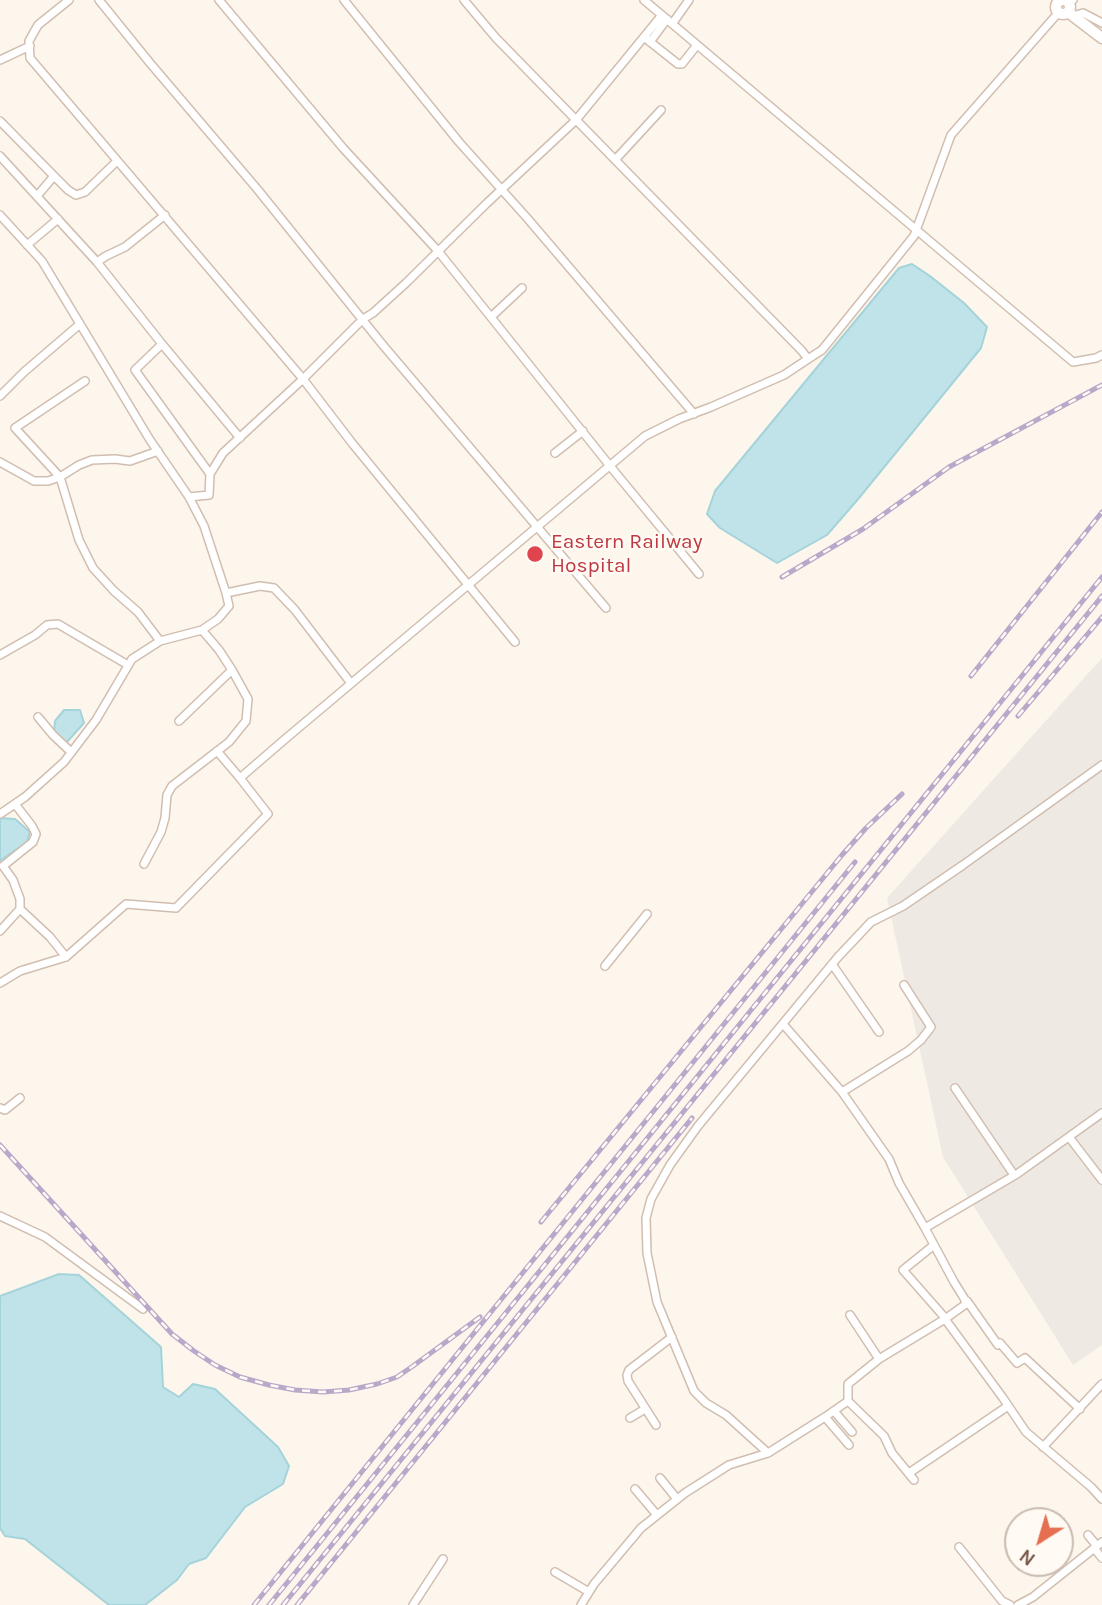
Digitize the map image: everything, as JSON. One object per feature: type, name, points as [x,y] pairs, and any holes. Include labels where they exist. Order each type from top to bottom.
[{"type":"street","points":[[69,0],[38,25],[29,41],[30,58],[303,379],[515,642]]},
{"type":"street","points":[[100,0],[606,608]]},
{"type":"street","points":[[219,0],[343,148],[438,251],[699,574]]},
{"type":"street","points":[[344,0],[459,142],[694,414]]},
{"type":"street","points":[[464,0],[496,38],[808,359]]},
{"type":"street","points":[[189,498],[209,495],[210,474],[223,453],[576,120],[647,39],[689,0]]},
{"type":"street","points":[[650,2],[697,45],[1073,362],[1102,355]]},
{"type":"street","points":[[1067,6],[1102,23]]},
{"type":"street","points":[[1067,6],[1102,38]]},
{"type":"street","points":[[240,778],[645,436],[784,375],[822,350],[914,236],[951,135],[1067,6]]},
{"type":"street","points":[[647,39],[678,64],[681,64],[697,45]]},
{"type":"street","points":[[0,60],[30,46]]},
{"type":"street","points":[[615,160],[661,110]]},
{"type":"street","points":[[0,121],[76,195],[85,192],[117,161]]},
{"type":"street","points":[[0,156],[97,262],[240,438]]},
{"type":"street","points":[[37,196],[54,176]]},
{"type":"street","points":[[0,215],[42,261],[189,498],[204,526],[229,606],[218,619],[202,630],[160,641],[132,659],[96,720],[64,761],[25,797],[0,814]]},
{"type":"street","points":[[97,262],[125,247],[165,215]]},
{"type":"street","points":[[27,245],[58,219]]},
{"type":"street","points":[[491,317],[522,288]]},
{"type":"street","points":[[0,382],[3,393],[80,324]]},
{"type":"street","points":[[162,344],[135,370],[210,474]]},
{"type":"street","points":[[85,382],[15,428],[60,477],[79,540],[93,568],[138,612],[160,641]]},
{"type":"street","points":[[555,453],[583,431]]},
{"type":"street","points":[[0,462],[34,481],[48,481],[92,460],[130,461],[158,451]]},
{"type":"street","points":[[226,593],[260,586],[274,588],[295,610],[351,682]]},
{"type":"street","points":[[0,655],[47,625],[58,624],[128,665]]},
{"type":"street","points":[[144,864],[161,832],[166,795],[172,786],[229,742],[246,722],[247,699],[219,650],[202,630]]},
{"type":"street","points":[[180,721],[232,670]]},
{"type":"street","points":[[38,717],[71,752]]},
{"type":"street","points":[[0,983],[20,971],[66,957],[125,904],[176,908],[268,814],[217,751]]},
{"type":"street","points":[[768,1453],[726,1415],[706,1403],[694,1391],[657,1302],[647,1253],[646,1218],[651,1199],[670,1165],[698,1126],[832,964],[871,922],[903,906],[964,865],[1102,765]]},
{"type":"street","points":[[0,931],[20,909],[20,899],[13,880],[4,866],[33,842],[36,834],[33,826],[15,804]]},
{"type":"street","points":[[20,909],[50,937],[66,957]]},
{"type":"street","points":[[605,966],[647,914]]},
{"type":"street","points":[[832,964],[879,1032]]},
{"type":"street","points":[[842,1092],[908,1051],[931,1027],[904,985]]},
{"type":"street","points":[[783,1024],[842,1092],[889,1160],[954,1282],[998,1345],[1000,1343],[1017,1363],[1025,1358],[1080,1409]]},
{"type":"street","points":[[955,1088],[1014,1175]]},
{"type":"street","points":[[0,1108],[5,1110],[20,1098]]},
{"type":"street","points":[[925,1228],[1014,1175],[1102,1113]]},
{"type":"street","points":[[1069,1136],[1102,1180]]},
{"type":"street","points":[[0,1216],[45,1237],[144,1309]]},
{"type":"street","points":[[934,1245],[903,1270],[945,1319],[1026,1432],[1102,1499]]},
{"type":"street","points":[[964,1298],[966,1304],[879,1359],[848,1384],[848,1401],[884,1436],[892,1453],[911,1477],[1008,1406]]},
{"type":"street","points":[[850,1315],[879,1359]]},
{"type":"street","points":[[656,1425],[628,1381],[627,1375],[629,1370],[672,1336]]},
{"type":"street","points":[[1042,1447],[1102,1384]]},
{"type":"street","points":[[580,1605],[641,1528],[677,1499],[729,1465],[768,1453],[848,1401]]},
{"type":"street","points":[[630,1418],[645,1409]]},
{"type":"street","points":[[834,1411],[852,1432]]},
{"type":"street","points":[[825,1418],[849,1445]]},
{"type":"street","points":[[660,1478],[677,1499]]},
{"type":"street","points":[[635,1489],[657,1516]]},
{"type":"street","points":[[1088,1535],[1098,1546],[1102,1558]]},
{"type":"street","points":[[1018,1605],[1033,1597],[1098,1546]]},
{"type":"street","points":[[959,1547],[1002,1601],[1010,1605]]},
{"type":"street","points":[[413,1605],[443,1559]]},
{"type":"street","points":[[555,1572],[589,1592]]},
{"type":"shaded area","points":[[1102,658],[1102,1345],[1073,1365],[943,1157],[887,898]]},
{"type":"water","points":[[912,264],[964,303],[987,327],[981,348],[827,535],[777,563],[720,528],[707,514],[715,491],[899,268]]},
{"type":"water","points":[[64,710],[80,710],[84,723],[66,743],[54,731],[55,721]]},
{"type":"water","points":[[0,818],[15,819],[30,832],[27,842],[0,861]]},
{"type":"water","points":[[59,1274],[79,1275],[161,1347],[163,1387],[179,1397],[193,1384],[215,1389],[278,1447],[289,1466],[283,1484],[245,1507],[206,1558],[189,1564],[177,1580],[145,1605],[109,1605],[25,1539],[5,1536],[0,1528],[0,1296]]},
{"type":"railway","points":[[782,577],[863,529],[949,467],[1102,385]]},
{"type":"railway","points":[[971,676],[1102,512]]},
{"type":"railway","points":[[269,1605],[1102,577]]},
{"type":"railway","points":[[283,1605],[1102,596]]},
{"type":"railway","points":[[1018,716],[1102,617]]},
{"type":"railway","points":[[541,1222],[842,855],[902,794]]},
{"type":"railway","points":[[254,1605],[855,862]]},
{"type":"railway","points":[[297,1605],[692,1118]]},
{"type":"railway","points":[[0,1145],[172,1334],[215,1365],[240,1377],[295,1390],[323,1392],[377,1384],[397,1377],[480,1317]]},
{"type":"place","name":"Eastern Railway Hospital","points":[[535,554]]}]
